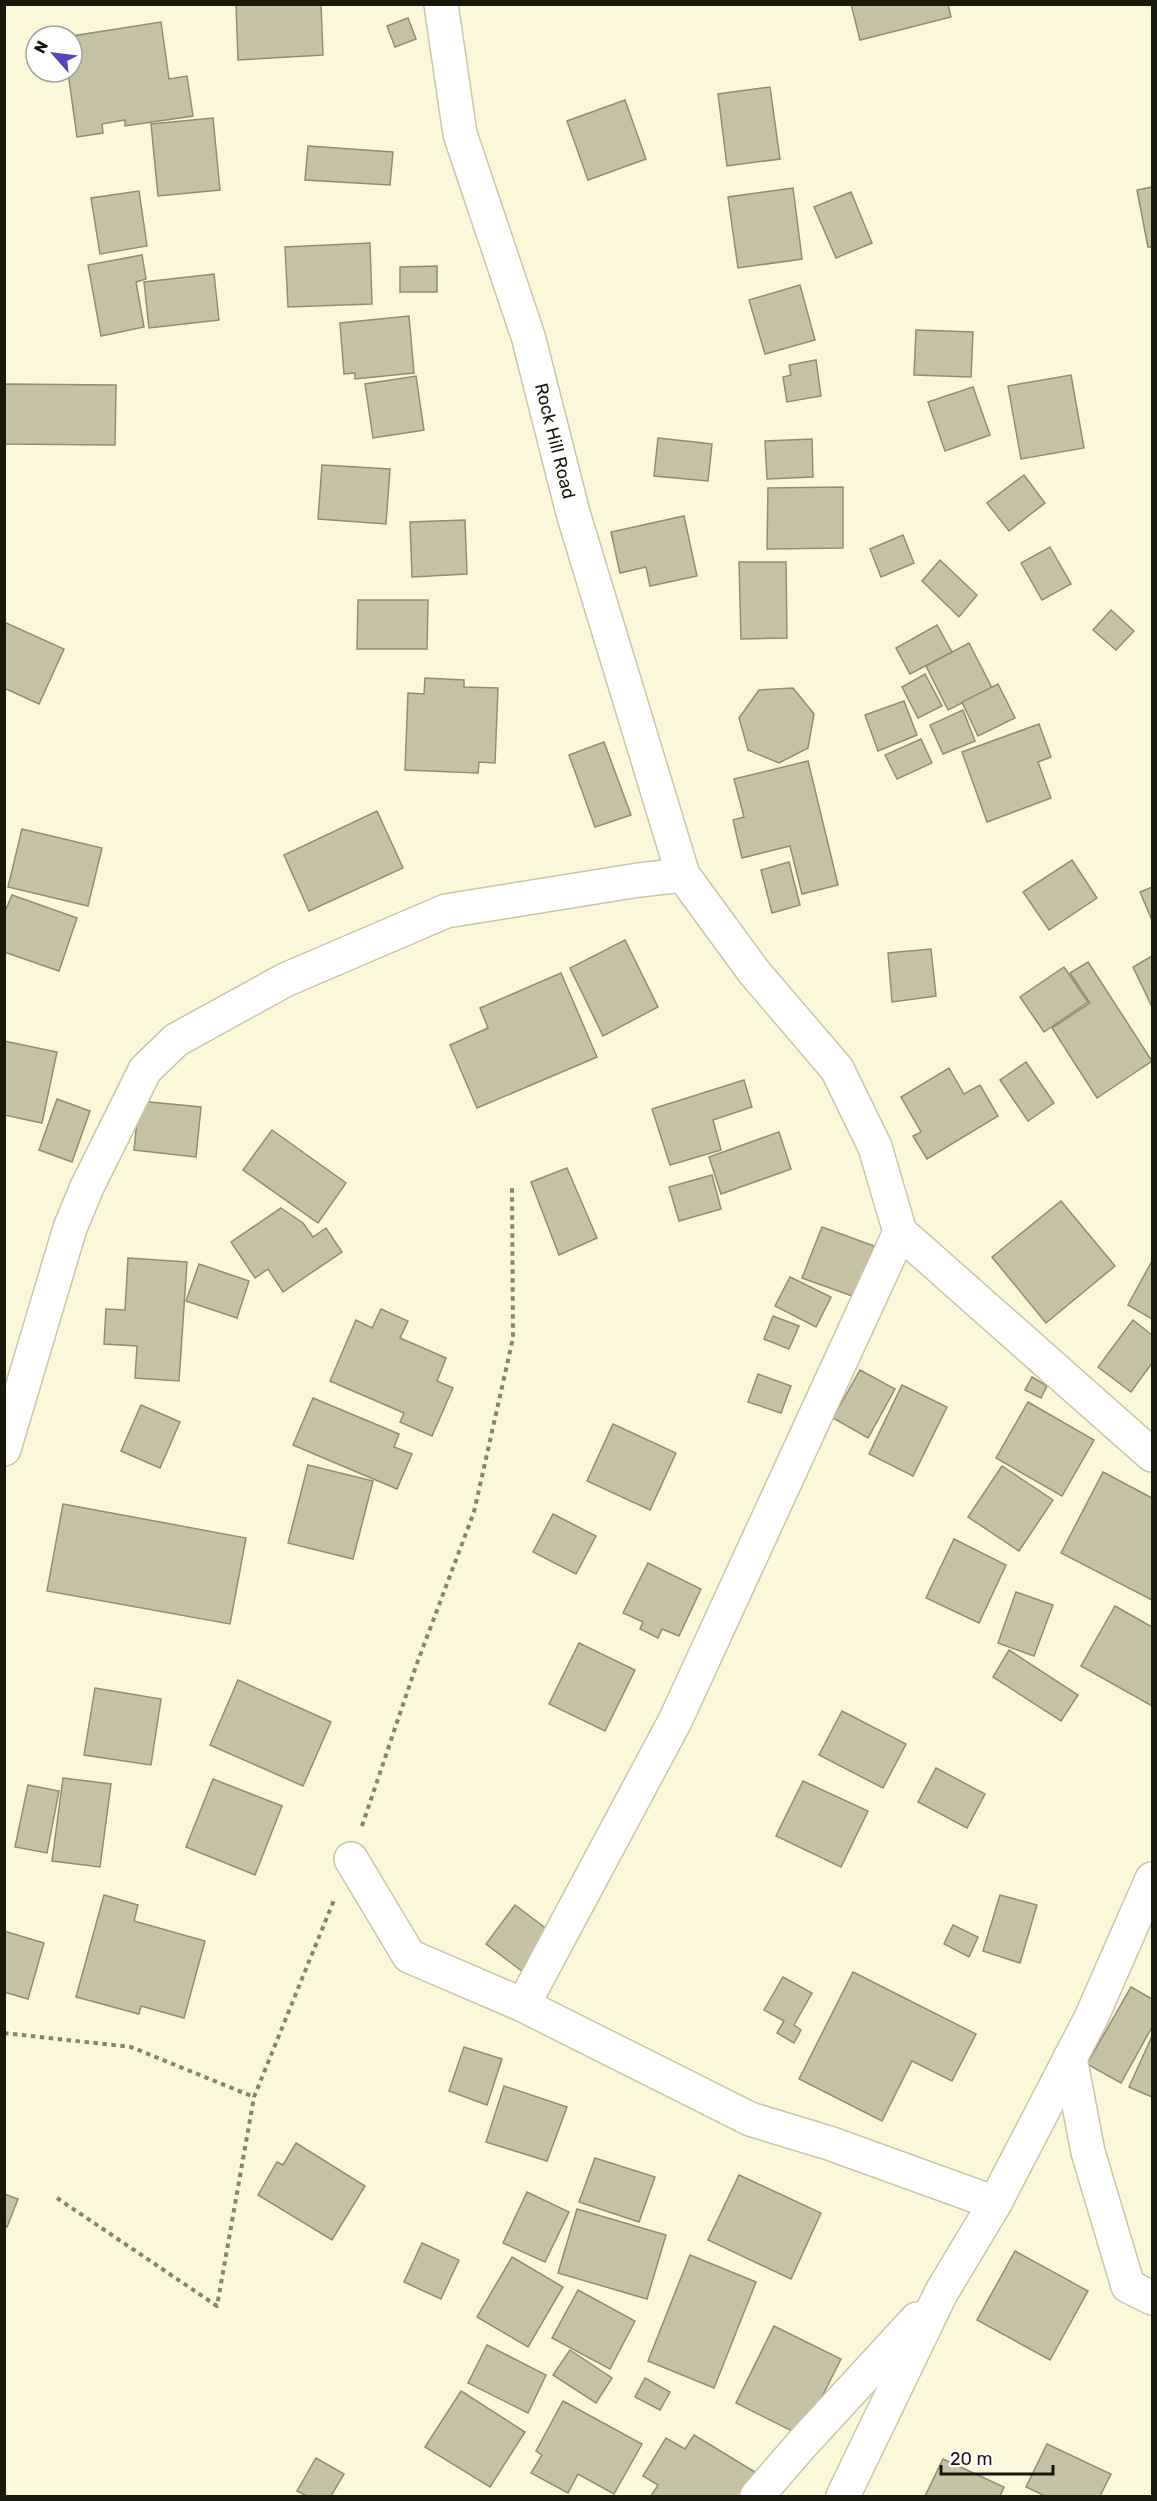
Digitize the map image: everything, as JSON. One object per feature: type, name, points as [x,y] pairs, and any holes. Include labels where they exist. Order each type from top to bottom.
[{"type":"street","name":"Rock Hill Road","points":[[441,4],[460,134],[528,336],[573,513],[684,875],[754,972],[837,1069],[875,1147],[900,1232]]},
{"type":"street","points":[[4,1449],[70,1228],[87,1187],[145,1070],[176,1040],[285,980],[446,911],[684,875]]},
{"type":"street","points":[[523,2005],[675,1721],[900,1232],[1152,1455]]},
{"type":"street","points":[[351,1858],[409,1956],[523,2005],[750,2119],[829,2143],[995,2203]]},
{"type":"street","points":[[843,2496],[941,2293],[995,2203],[1091,2018],[1152,1879]]},
{"type":"street","points":[[1070,2058],[1088,2152],[1128,2286],[1152,2298]]},
{"type":"street","points":[[757,2496],[941,2293]]},
{"type":"path","points":[[57,2198],[216,2306],[254,2097],[351,1858],[416,1666],[474,1512],[513,1338],[512,1188]]},
{"type":"path","points":[[4,2033],[131,2047],[254,2097]]},
{"type":"building","points":[[236,4],[321,4],[323,55],[238,60]]},
{"type":"building","points":[[851,4],[948,4],[951,17],[860,40]]},
{"type":"building","points":[[408,18],[416,39],[395,47],[387,26]]},
{"type":"building","points":[[161,22],[169,79],[187,76],[193,116],[125,126],[125,120],[102,124],[103,133],[77,137],[70,84],[84,84],[84,34]]},
{"type":"building","points":[[770,87],[780,159],[727,166],[718,94]]},
{"type":"building","points":[[625,100],[646,159],[588,180],[567,121]]},
{"type":"building","points":[[213,118],[220,190],[158,196],[151,124]]},
{"type":"building","points":[[308,146],[393,152],[390,185],[305,180]]},
{"type":"building","points":[[1152,187],[1152,247],[1148,247],[1137,190]]},
{"type":"building","points":[[793,188],[802,259],[738,268],[728,197]]},
{"type":"building","points":[[139,191],[147,246],[100,254],[91,198]]},
{"type":"building","points":[[851,192],[872,243],[836,258],[814,207]]},
{"type":"building","points":[[370,243],[372,304],[288,307],[285,247]]},
{"type":"building","points":[[142,255],[146,279],[136,282],[144,327],[101,336],[88,265]]},
{"type":"building","points":[[437,266],[437,292],[400,292],[400,267]]},
{"type":"building","points":[[214,274],[219,320],[149,328],[144,282]]},
{"type":"building","points":[[800,285],[815,340],[765,354],[749,300]]},
{"type":"building","points":[[409,316],[414,373],[355,379],[355,373],[344,374],[340,323]]},
{"type":"building","points":[[916,330],[973,332],[971,377],[914,375]]},
{"type":"building","points":[[816,360],[821,396],[787,402],[783,377],[791,375],[789,365]]},
{"type":"building","points":[[1071,375],[1084,448],[1021,459],[1008,386]]},
{"type":"building","points":[[416,376],[424,430],[373,438],[365,384]]},
{"type":"building","points":[[4,384],[116,385],[115,445],[4,444]]},
{"type":"building","points":[[973,387],[990,435],[945,451],[928,402]]},
{"type":"building","points":[[658,438],[712,444],[708,481],[654,476]]},
{"type":"building","points":[[812,439],[813,477],[767,479],[765,441]]},
{"type":"building","points":[[322,465],[390,469],[386,524],[318,519]]},
{"type":"building","points":[[1024,475],[1045,503],[1009,531],[987,503]]},
{"type":"building","points":[[843,487],[843,548],[767,549],[768,488]]},
{"type":"building","points":[[684,516],[697,576],[650,586],[646,567],[620,573],[611,532]]},
{"type":"building","points":[[465,520],[467,574],[412,577],[410,522]]},
{"type":"building","points":[[903,535],[914,563],[881,577],[870,549]]},
{"type":"building","points":[[1050,547],[1071,584],[1042,600],[1021,563]]},
{"type":"building","points":[[940,560],[977,595],[959,617],[922,581]]},
{"type":"building","points":[[739,562],[786,562],[787,638],[741,639]]},
{"type":"building","points":[[358,600],[428,600],[427,649],[357,649]]},
{"type":"building","points":[[1111,610],[1134,631],[1116,650],[1093,630]]},
{"type":"building","points":[[4,622],[64,649],[39,704],[4,688]]},
{"type":"building","points":[[937,625],[952,652],[910,674],[896,648]]},
{"type":"building","points":[[969,643],[992,688],[948,710],[926,666]]},
{"type":"building","points":[[925,674],[942,706],[918,718],[902,687]]},
{"type":"building","points":[[425,678],[464,680],[464,687],[498,688],[495,763],[479,762],[478,773],[405,770],[408,693],[424,694]]},
{"type":"building","points":[[998,684],[1015,718],[978,736],[962,702]]},
{"type":"building","points":[[793,688],[814,714],[808,748],[779,763],[748,750],[739,718],[759,690]]},
{"type":"building","points":[[904,701],[917,735],[878,751],[865,715]]},
{"type":"building","points":[[963,710],[975,741],[943,754],[930,725]]},
{"type":"building","points":[[1039,724],[1051,757],[1038,762],[1051,798],[987,822],[962,752]]},
{"type":"building","points":[[921,739],[932,763],[897,779],[885,755]]},
{"type":"building","points":[[604,742],[631,815],[595,827],[569,755]]},
{"type":"building","points":[[808,761],[838,885],[802,894],[790,846],[742,858],[733,820],[744,817],[734,779]]},
{"type":"building","points":[[377,811],[403,868],[309,911],[284,855]]},
{"type":"building","points":[[22,829],[102,848],[88,906],[8,887]]},
{"type":"building","points":[[1072,860],[1097,898],[1049,930],[1023,892]]},
{"type":"building","points":[[789,862],[800,905],[772,913],[761,870]]},
{"type":"building","points":[[1152,887],[1152,917],[1151,918],[1140,892]]},
{"type":"building","points":[[12,895],[77,918],[59,971],[4,952],[4,914]]},
{"type":"building","points":[[625,940],[658,1007],[603,1036],[570,968]]},
{"type":"building","points":[[931,949],[936,996],[892,1002],[888,953]]},
{"type":"building","points":[[1152,956],[1152,1007],[1133,967]]},
{"type":"building","points":[[1088,962],[1152,1061],[1097,1098],[1052,1028],[1090,1003],[1070,973]]},
{"type":"building","points":[[1064,967],[1088,1002],[1044,1032],[1020,997]]},
{"type":"building","points":[[561,973],[597,1057],[477,1108],[450,1045],[488,1028],[480,1008]]},
{"type":"building","points":[[4,1041],[57,1052],[42,1123],[4,1115]]},
{"type":"building","points":[[1026,1062],[1054,1103],[1028,1121],[1000,1080]]},
{"type":"building","points":[[949,1068],[964,1094],[980,1085],[998,1116],[927,1159],[913,1136],[921,1132],[901,1097]]},
{"type":"building","points":[[744,1080],[752,1107],[713,1120],[721,1150],[670,1165],[652,1109]]},
{"type":"building","points":[[57,1099],[90,1111],[72,1162],[39,1150]]},
{"type":"building","points":[[139,1101],[201,1107],[196,1157],[134,1150]]},
{"type":"building","points":[[272,1130],[346,1183],[318,1223],[243,1170]]},
{"type":"building","points":[[779,1132],[791,1169],[721,1194],[709,1157]]},
{"type":"building","points":[[567,1168],[597,1238],[559,1255],[531,1182]]},
{"type":"building","points":[[712,1175],[721,1209],[679,1221],[669,1187]]},
{"type":"building","points":[[1061,1201],[1115,1266],[1046,1323],[992,1257]]},
{"type":"building","points":[[281,1208],[303,1223],[313,1237],[326,1228],[342,1252],[283,1292],[268,1269],[255,1278],[231,1242]]},
{"type":"building","points":[[822,1227],[874,1246],[855,1297],[802,1278]]},
{"type":"building","points":[[128,1258],[187,1262],[179,1381],[135,1378],[137,1346],[104,1344],[106,1309],[125,1310]]},
{"type":"building","points":[[1152,1261],[1152,1319],[1128,1305]]},
{"type":"building","points":[[199,1264],[249,1281],[237,1318],[186,1301]]},
{"type":"building","points":[[790,1277],[831,1297],[816,1327],[775,1306]]},
{"type":"building","points":[[381,1309],[408,1321],[400,1338],[446,1358],[437,1381],[453,1388],[432,1436],[400,1422],[404,1413],[330,1381],[356,1320],[372,1328]]},
{"type":"building","points":[[773,1316],[799,1326],[789,1349],[764,1339]]},
{"type":"building","points":[[1133,1320],[1152,1335],[1152,1363],[1131,1392],[1098,1367]]},
{"type":"building","points":[[860,1370],[895,1389],[868,1438],[833,1418]]},
{"type":"building","points":[[758,1374],[791,1386],[781,1413],[748,1402]]},
{"type":"building","points":[[1032,1377],[1047,1386],[1041,1398],[1025,1390]]},
{"type":"building","points":[[902,1385],[947,1407],[913,1476],[869,1454]]},
{"type":"building","points":[[313,1398],[399,1434],[394,1447],[412,1454],[397,1489],[293,1445]]},
{"type":"building","points":[[1028,1402],[1094,1440],[1062,1496],[996,1458]]},
{"type":"building","points":[[141,1405],[180,1422],[160,1468],[121,1451]]},
{"type":"building","points":[[613,1424],[676,1453],[650,1510],[587,1481]]},
{"type":"building","points":[[308,1465],[373,1481],[353,1559],[288,1543]]},
{"type":"building","points":[[1002,1466],[1053,1500],[1019,1551],[968,1517]]},
{"type":"building","points":[[1103,1472],[1152,1498],[1152,1600],[1061,1553]]},
{"type":"building","points":[[63,1504],[246,1538],[230,1624],[47,1591]]},
{"type":"building","points":[[553,1514],[596,1536],[576,1574],[533,1552]]},
{"type":"building","points":[[954,1539],[1006,1565],[979,1623],[926,1598]]},
{"type":"building","points":[[648,1563],[701,1589],[679,1636],[662,1629],[658,1638],[640,1629],[643,1622],[623,1613]]},
{"type":"building","points":[[1016,1592],[1053,1605],[1034,1656],[998,1643]]},
{"type":"building","points":[[1115,1606],[1152,1627],[1152,1706],[1081,1666]]},
{"type":"building","points":[[579,1643],[635,1670],[605,1731],[549,1704]]},
{"type":"building","points":[[1009,1650],[1078,1695],[1061,1721],[993,1677]]},
{"type":"building","points":[[238,1680],[331,1722],[303,1786],[210,1745]]},
{"type":"building","points":[[95,1688],[161,1699],[151,1765],[84,1755]]},
{"type":"building","points":[[842,1711],[906,1744],[883,1788],[819,1755]]},
{"type":"building","points":[[936,1768],[985,1794],[967,1828],[918,1802]]},
{"type":"building","points":[[63,1778],[111,1784],[100,1867],[52,1861]]},
{"type":"building","points":[[213,1779],[282,1806],[255,1875],[186,1847]]},
{"type":"building","points":[[803,1781],[868,1811],[841,1867],[776,1836]]},
{"type":"building","points":[[28,1785],[59,1791],[47,1853],[15,1847]]},
{"type":"building","points":[[104,1895],[138,1905],[134,1921],[205,1941],[184,2018],[141,2006],[139,2014],[76,1997]]},
{"type":"building","points":[[1000,1895],[1037,1905],[1020,1963],[983,1951]]},
{"type":"building","points":[[515,1905],[556,1936],[527,1975],[486,1944]]},
{"type":"building","points":[[953,1925],[978,1937],[969,1957],[944,1944]]},
{"type":"building","points":[[4,1931],[44,1943],[28,1999],[4,1992]]},
{"type":"building","points":[[853,1972],[976,2034],[952,2081],[912,2061],[882,2121],[799,2079]]},
{"type":"building","points":[[783,1977],[812,1993],[794,2025],[801,2030],[794,2043],[777,2033],[784,2021],[764,2010]]},
{"type":"building","points":[[1131,1987],[1152,1999],[1152,2027],[1121,2083],[1087,2064]]},
{"type":"building","points":[[1152,2036],[1152,2097],[1129,2087]]},
{"type":"building","points":[[464,2047],[502,2059],[487,2105],[449,2091]]},
{"type":"building","points":[[504,2086],[567,2107],[547,2161],[486,2142]]},
{"type":"building","points":[[296,2143],[365,2186],[332,2240],[258,2195],[277,2162],[283,2165]]},
{"type":"building","points":[[595,2158],[655,2177],[639,2222],[579,2202]]},
{"type":"building","points":[[739,2175],[821,2213],[791,2279],[708,2240]]},
{"type":"building","points":[[527,2192],[569,2212],[545,2262],[503,2243]]},
{"type":"building","points":[[4,2194],[18,2199],[7,2227],[4,2226]]},
{"type":"building","points":[[577,2209],[666,2235],[647,2299],[558,2273]]},
{"type":"building","points":[[422,2243],[459,2260],[441,2299],[404,2282]]},
{"type":"building","points":[[1015,2251],[1088,2291],[1050,2360],[977,2320]]},
{"type":"building","points":[[690,2255],[756,2282],[714,2388],[648,2361]]},
{"type":"building","points":[[512,2257],[563,2287],[528,2347],[477,2317]]},
{"type":"building","points":[[578,2290],[635,2321],[610,2369],[552,2338]]},
{"type":"building","points":[[774,2326],[841,2359],[802,2436],[736,2403]]},
{"type":"building","points":[[487,2345],[546,2375],[528,2413],[468,2383]]},
{"type":"building","points":[[570,2350],[612,2378],[596,2403],[553,2375]]},
{"type":"building","points":[[645,2378],[670,2392],[660,2410],[635,2397]]},
{"type":"building","points":[[461,2391],[525,2432],[490,2487],[425,2447]]},
{"type":"building","points":[[563,2401],[642,2444],[614,2494],[578,2474],[568,2493],[531,2473],[542,2455],[536,2451]]},
{"type":"building","points":[[694,2435],[755,2472],[741,2496],[651,2496],[658,2485],[643,2476],[666,2438],[685,2449]]},
{"type":"building","points":[[1047,2444],[1111,2474],[1100,2496],[1045,2496],[1026,2487]]},
{"type":"building","points":[[316,2458],[344,2474],[331,2496],[307,2496],[297,2491]]},
{"type":"building","points":[[943,2459],[1004,2487],[1000,2496],[925,2496]]}]
